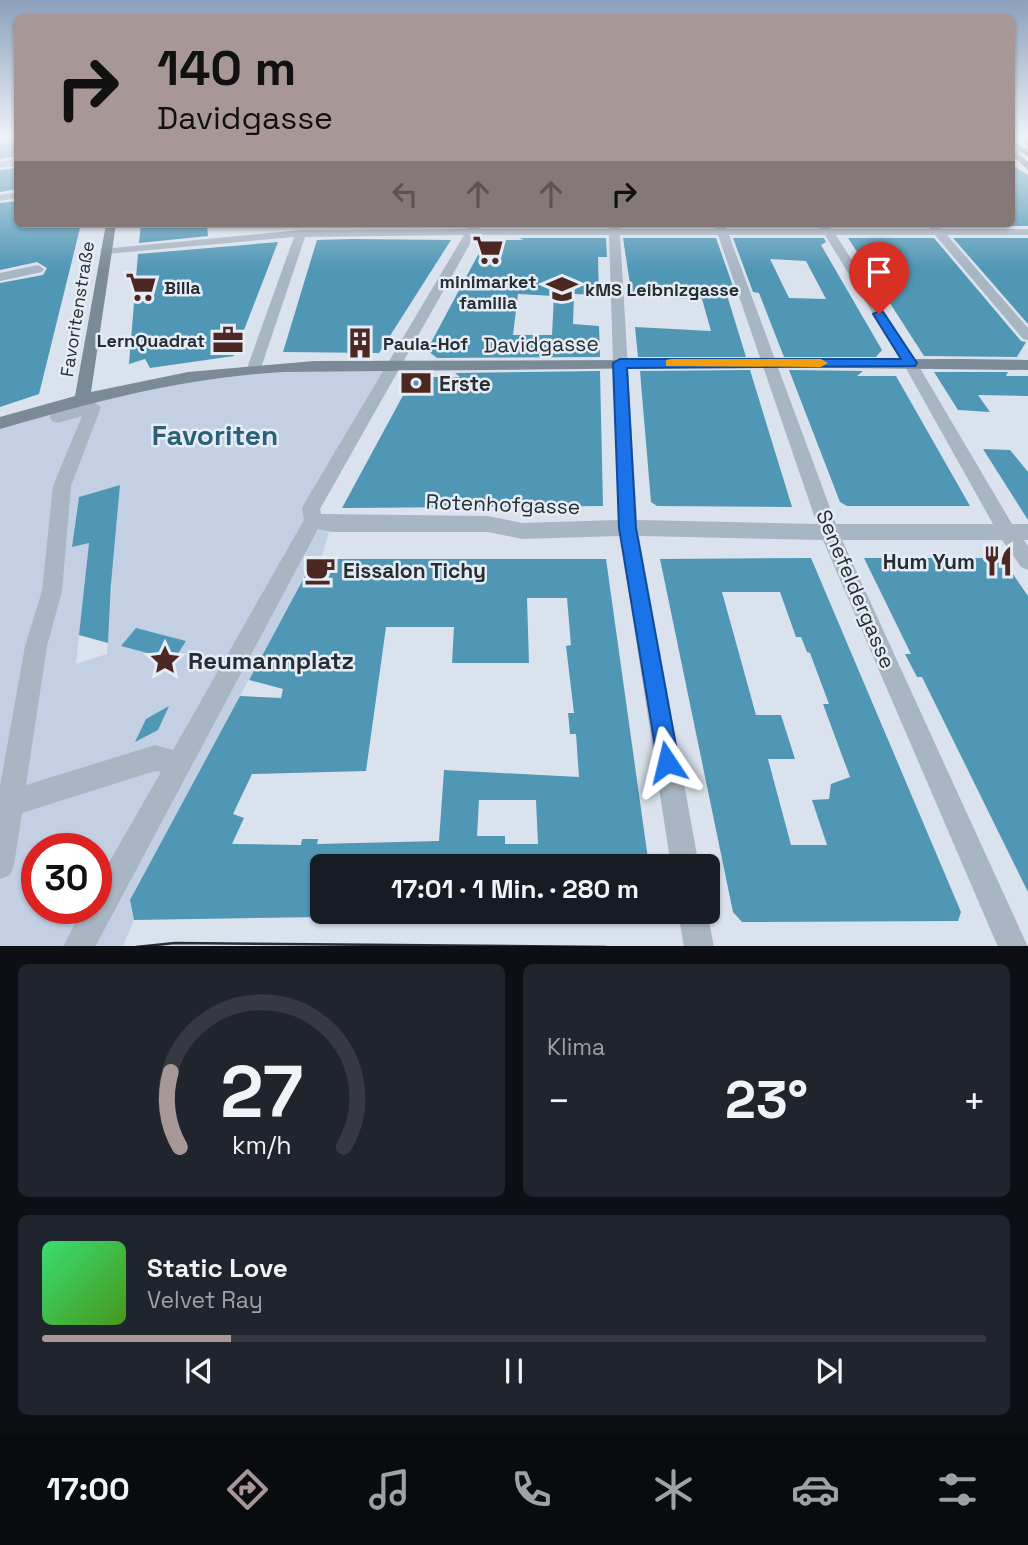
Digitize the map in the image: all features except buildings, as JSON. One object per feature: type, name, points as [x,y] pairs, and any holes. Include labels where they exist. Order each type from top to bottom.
[{"type":"street","name":"Favoritenstraße","points":[[82,399],[110,228]]},
{"type":"street","points":[[218,228],[220,239]]},
{"type":"street","points":[[106,251],[220,239],[380,228],[934,228],[1028,232]]},
{"type":"street","points":[[79,946],[313,520],[311,509],[474,228]]},
{"type":"street","name":"Senefeldergasse","points":[[720,228],[829,533],[1014,946]]},
{"type":"street","points":[[825,228],[910,363],[1007,531],[1028,561]]},
{"type":"street","points":[[934,228],[1028,336]]},
{"type":"street","points":[[613,229],[628,528],[683,854]]},
{"type":"street","points":[[254,368],[301,233]]},
{"type":"street","points":[[0,277],[38,268]]},
{"type":"street","name":"Davidgasse","points":[[392,366],[620,363],[1028,365]]},
{"type":"street","points":[[0,423],[143,383],[254,368],[370,364],[392,366]]},
{"type":"street","points":[[0,865],[36,646],[51,591],[62,486],[93,407],[58,417]]},
{"type":"street","name":"Rotenhofgasse","points":[[313,520],[332,524],[488,524],[522,531],[628,528],[829,533],[1028,531]]},
{"type":"street","points":[[11,803],[155,758],[180,765]]},
{"type":"street","points":[[695,924],[699,946]]},
{"type":"shaded area","name":"Reumannplatz","points":[[392,366],[311,509],[330,529],[321,559],[314,560],[307,572],[130,900],[134,920],[123,946],[0,946],[0,423],[180,377]],"holes":[[[120,485],[113,563],[86,571],[89,543],[72,546],[79,497]],[[112,585],[107,654],[76,664],[84,593]]]},
{"type":"tram line","points":[[146,946],[175,943],[498,946]]},
{"type":"slow traffic","points":[[671,363],[821,363]]},
{"type":"place","name":"minimarket familia","points":[[488,250]]},
{"type":"place","name":"Billa","points":[[141,287]]},
{"type":"place","name":"kMS Leibnizgasse","points":[[562,289]]},
{"type":"place","name":"LernQuadrat","points":[[228,340]]},
{"type":"place","name":"Paula-Hof","points":[[360,343]]},
{"type":"place","name":"Erste","points":[[416,383]]},
{"type":"place","name":"Hum Yum","points":[[998,561]]},
{"type":"place","name":"Eissalon Tichy","points":[[320,570]]},
{"type":"place","name":"Reumannplatz","points":[[165,660]]},
{"type":"district","name":"Favoriten","points":[[215,435]]},
{"type":"route","points":[[667,762],[628,528],[620,363],[910,363],[879,314]]}]
